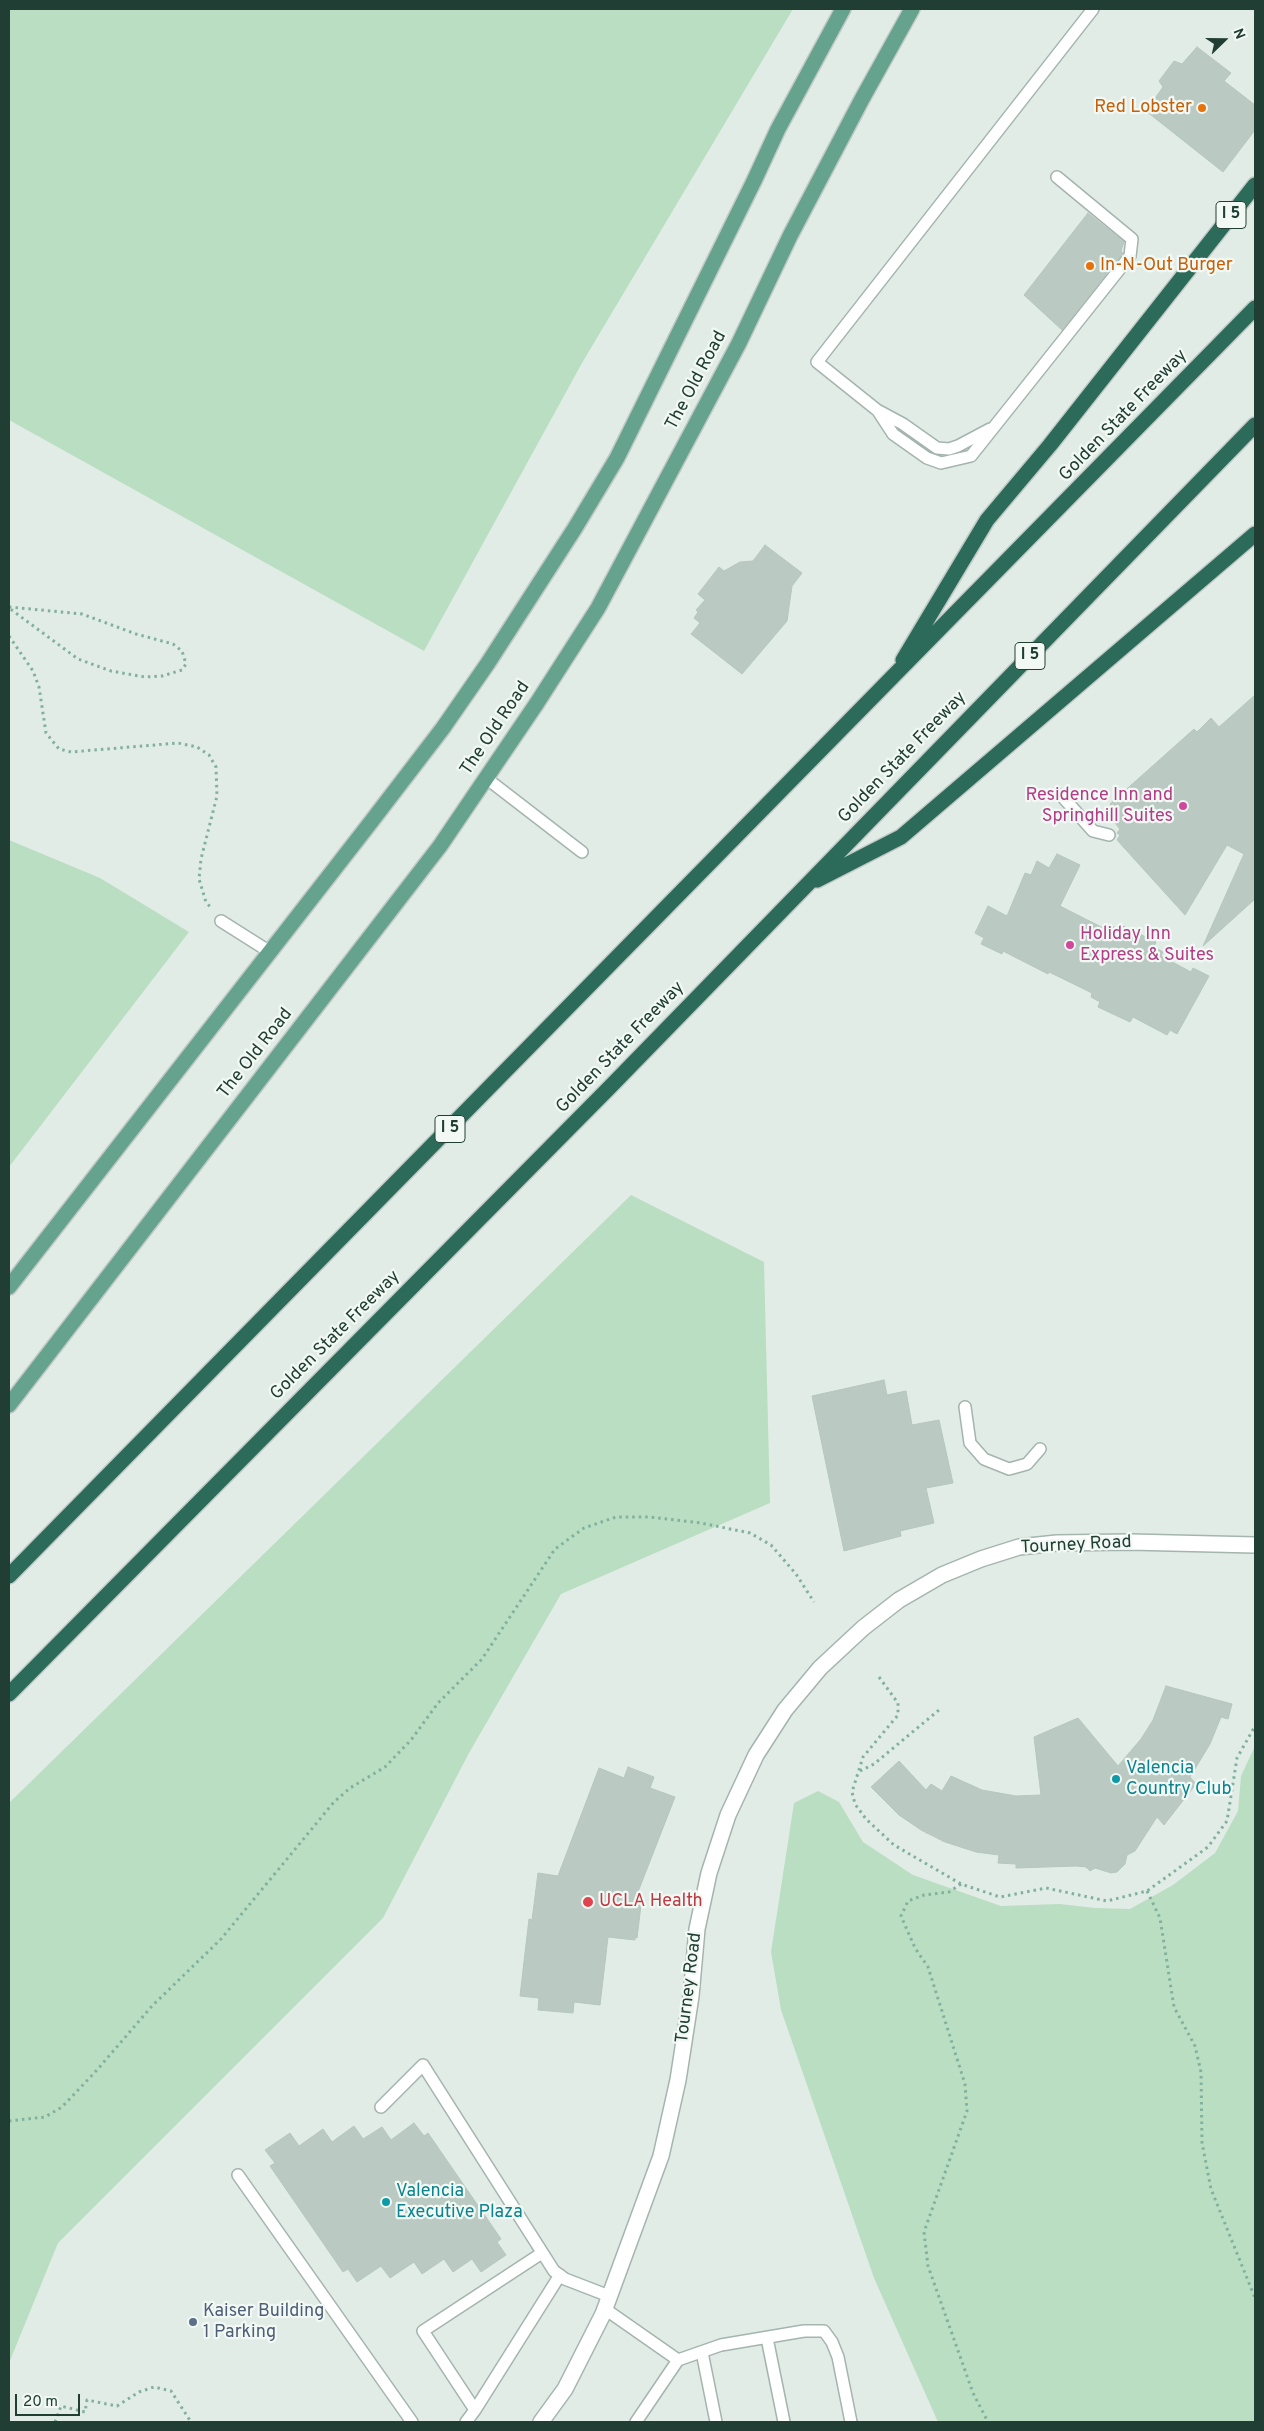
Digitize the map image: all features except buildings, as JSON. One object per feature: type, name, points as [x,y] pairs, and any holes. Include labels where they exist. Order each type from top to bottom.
[{"type":"highway","name":"I 5","points":[[891,681],[987,520],[1056,437],[1255,185]]},
{"type":"highway","name":"Golden State Freeway","points":[[9,1576],[891,681],[1255,308]]},
{"type":"highway","name":"Golden State Freeway","points":[[9,1694],[609,1088],[1255,425]]},
{"type":"highway","name":"I 5","points":[[805,886],[901,838],[1255,534]]},
{"type":"main road","name":"The Old Road","points":[[9,1287],[443,728],[575,528],[617,458],[778,129],[844,9]]},
{"type":"main road","name":"The Old Road","points":[[9,1405],[440,846],[598,608],[731,358],[790,236],[912,9]]},
{"type":"street","name":"Tourney Road","points":[[541,2422],[565,2390],[607,2302],[661,2156],[678,2080],[691,1996],[697,1929],[709,1873],[728,1815],[756,1755],[785,1710],[820,1668],[863,1628],[899,1600],[942,1575],[981,1559],[1019,1548],[1056,1543],[1130,1542],[1255,1546]]},
{"type":"lane","points":[[1057,177],[1132,239],[1130,256],[990,429],[971,456],[941,463],[927,458],[893,434],[877,410],[817,362],[1093,9]]},
{"type":"lane","points":[[486,778],[582,852]]},
{"type":"lane","points":[[1061,795],[1093,831],[1109,835]]},
{"type":"lane","points":[[221,921],[270,952]]},
{"type":"lane","points":[[965,1407],[970,1443],[984,1459],[1009,1469],[1027,1464],[1040,1449]]},
{"type":"lane","points":[[381,2107],[423,2065],[554,2271],[607,2302],[678,2360]]},
{"type":"lane","points":[[238,2175],[412,2422]]},
{"type":"lane","points":[[475,2410],[423,2331],[542,2253]]},
{"type":"lane","points":[[466,2422],[560,2275]]},
{"type":"lane","points":[[639,2421],[678,2360],[721,2345],[824,2330],[832,2342],[838,2357],[850,2422]]},
{"type":"lane","points":[[767,2338],[784,2422]]},
{"type":"lane","points":[[702,2352],[716,2422]]},
{"type":"path","points":[[9,608],[82,614],[136,634],[173,644],[182,651],[186,664],[182,670],[162,676],[145,676],[111,671],[78,659],[9,608]]},
{"type":"path","points":[[9,636],[33,671],[39,687],[46,733],[59,749],[70,752],[178,743],[197,747],[209,755],[216,768],[217,796],[201,859],[199,879],[206,902],[221,921]]},
{"type":"path","points":[[9,2121],[44,2117],[62,2107],[97,2070],[152,2006],[221,1939],[284,1866],[334,1802],[350,1788],[385,1767],[411,1740],[438,1703],[482,1659],[555,1549],[584,1528],[616,1517],[648,1517],[701,1523],[750,1533],[771,1545],[796,1574],[814,1602]]},
{"type":"path","points":[[879,1677],[898,1702],[898,1715],[864,1757],[852,1792],[855,1804],[866,1819],[894,1845],[961,1884],[1000,1897],[1046,1888],[1107,1901],[1147,1891],[1208,1847],[1227,1821],[1237,1758],[1255,1726]]},
{"type":"path","points":[[859,1772],[874,1764],[939,1710]]},
{"type":"path","points":[[961,1884],[949,1892],[924,1894],[908,1901],[901,1916],[915,1948],[928,1967],[965,2084],[968,2111],[924,2232],[928,2266],[973,2392],[988,2422]]},
{"type":"path","points":[[1147,1891],[1160,1918],[1174,2007],[1195,2046],[1201,2072],[1202,2142],[1211,2189],[1255,2298]]},
{"type":"path","points":[[55,2422],[61,2406],[85,2412],[87,2400],[118,2406],[139,2392],[154,2387],[171,2391],[191,2422]]},
{"type":"green space","points":[[9,9],[793,9],[582,363],[424,651],[9,420]]},
{"type":"green space","points":[[9,840],[100,878],[189,932],[9,1167]]},
{"type":"green space","points":[[631,1195],[764,1262],[770,1503],[561,1594],[469,1753],[383,1918],[58,2243],[9,2363],[9,1803]]},
{"type":"green space","name":"Valencia Country Club","points":[[1255,1746],[1255,2422],[938,2422],[874,2278],[781,2010],[771,1952],[794,1803],[818,1791],[839,1802],[863,1842],[913,1875],[1001,1906],[1060,1904],[1130,1909],[1173,1885],[1215,1853],[1238,1811],[1241,1776]]},
{"type":"place","name":"Red Lobster","points":[[1202,108]]},
{"type":"place","name":"In-N-Out Burger","points":[[1090,266]]},
{"type":"place","name":"Residence Inn and Springhill Suites","points":[[1183,806]]},
{"type":"place","name":"Holiday Inn Express & Suites","points":[[1070,945]]},
{"type":"place","name":"Valencia Country Club","points":[[1116,1779]]},
{"type":"place","name":"UCLA Health","points":[[588,1902]]},
{"type":"place","name":"Valencia Executive Plaza","points":[[386,2202]]},
{"type":"place","name":"Kaiser Building 1 Parking","points":[[193,2322]]}]
